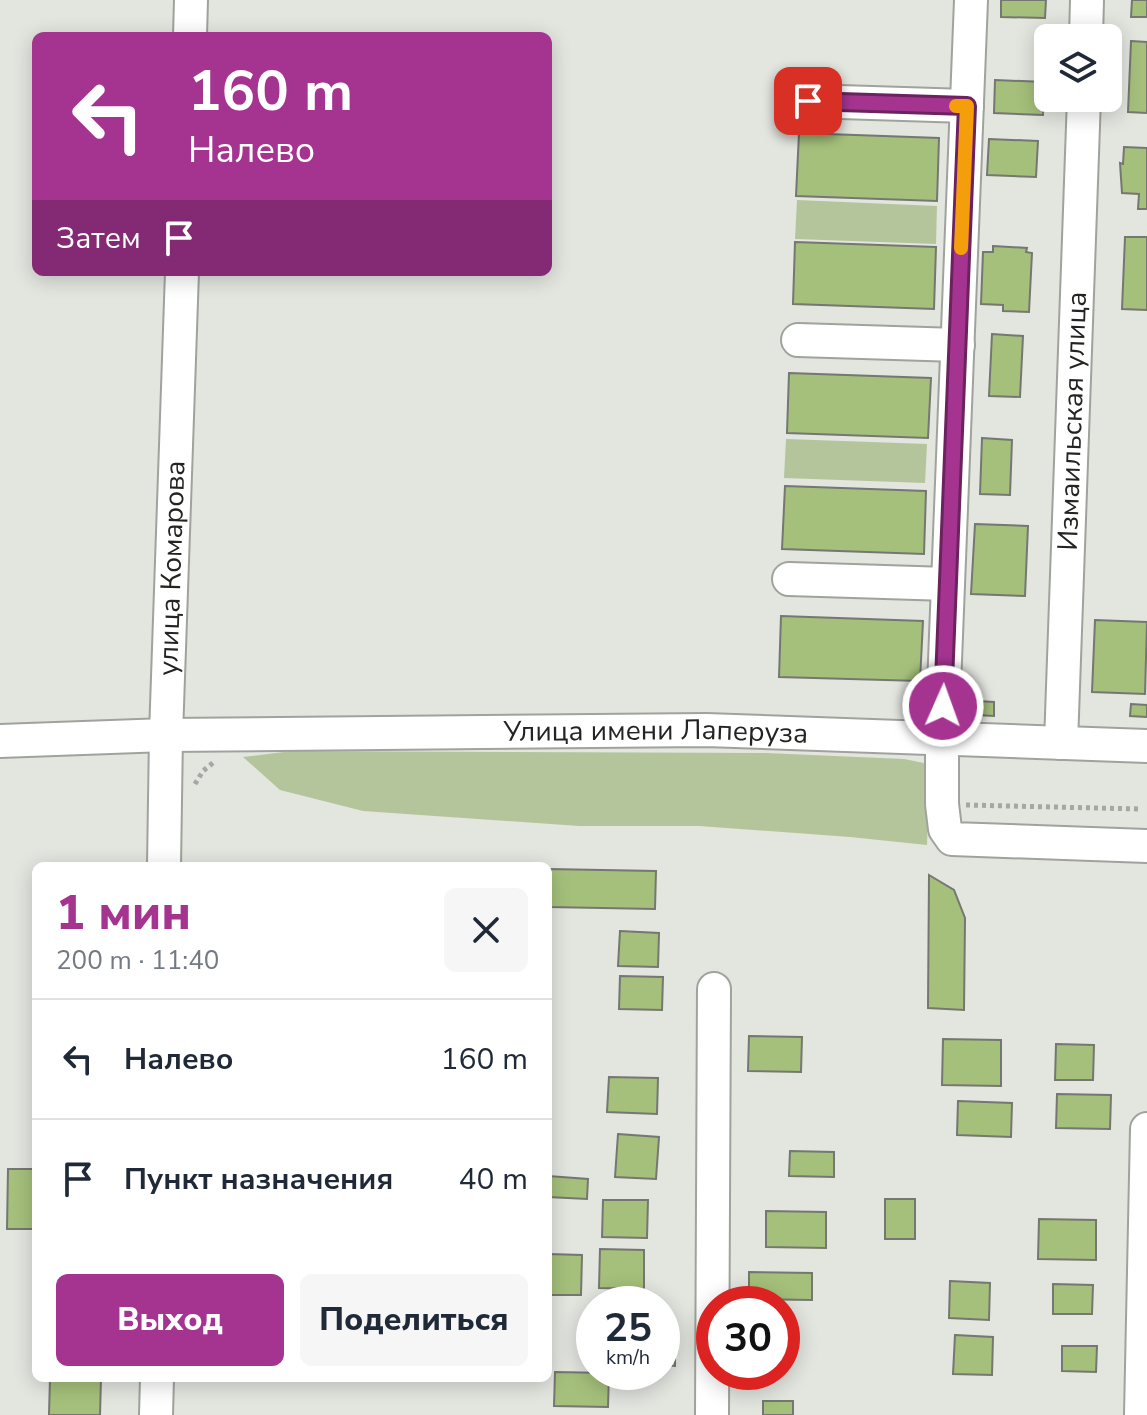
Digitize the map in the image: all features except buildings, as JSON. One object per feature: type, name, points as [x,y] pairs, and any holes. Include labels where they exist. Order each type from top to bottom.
[{"type":"street","points":[[190,32],[191,0]]},
{"type":"street","points":[[971,0],[942,737],[945,829],[952,839],[1147,846]]},
{"type":"street","points":[[1086,24],[1087,0]]},
{"type":"street","points":[[808,101],[967,106]]},
{"type":"street","name":"Измаильская улица","points":[[1061,743],[1084,112]]},
{"type":"street","name":"улица Комарова","points":[[164,862],[182,276]]},
{"type":"street","points":[[798,340],[958,345]]},
{"type":"street","points":[[789,579],[948,584]]},
{"type":"street","name":"Улица имени Лаперуза","points":[[0,741],[166,735],[706,730],[1147,746]]},
{"type":"street","points":[[712,1415],[714,989]]},
{"type":"street","points":[[1141,1415],[1147,1129]]},
{"type":"street","points":[[156,1415],[157,1382]]},
{"type":"path","points":[[957,804],[1140,809]]},
{"type":"green space","points":[[797,200],[937,206],[936,244],[795,239]]},
{"type":"green space","points":[[786,439],[927,444],[925,483],[784,478]]},
{"type":"green space","points":[[292,751],[766,753],[904,759],[924,763],[929,775],[927,845],[699,826],[579,826],[363,811],[280,790],[243,757]]},
{"type":"slow traffic","points":[[956,106],[967,106],[961,248]]},
{"type":"route","points":[[808,101],[967,106],[943,706]]}]
